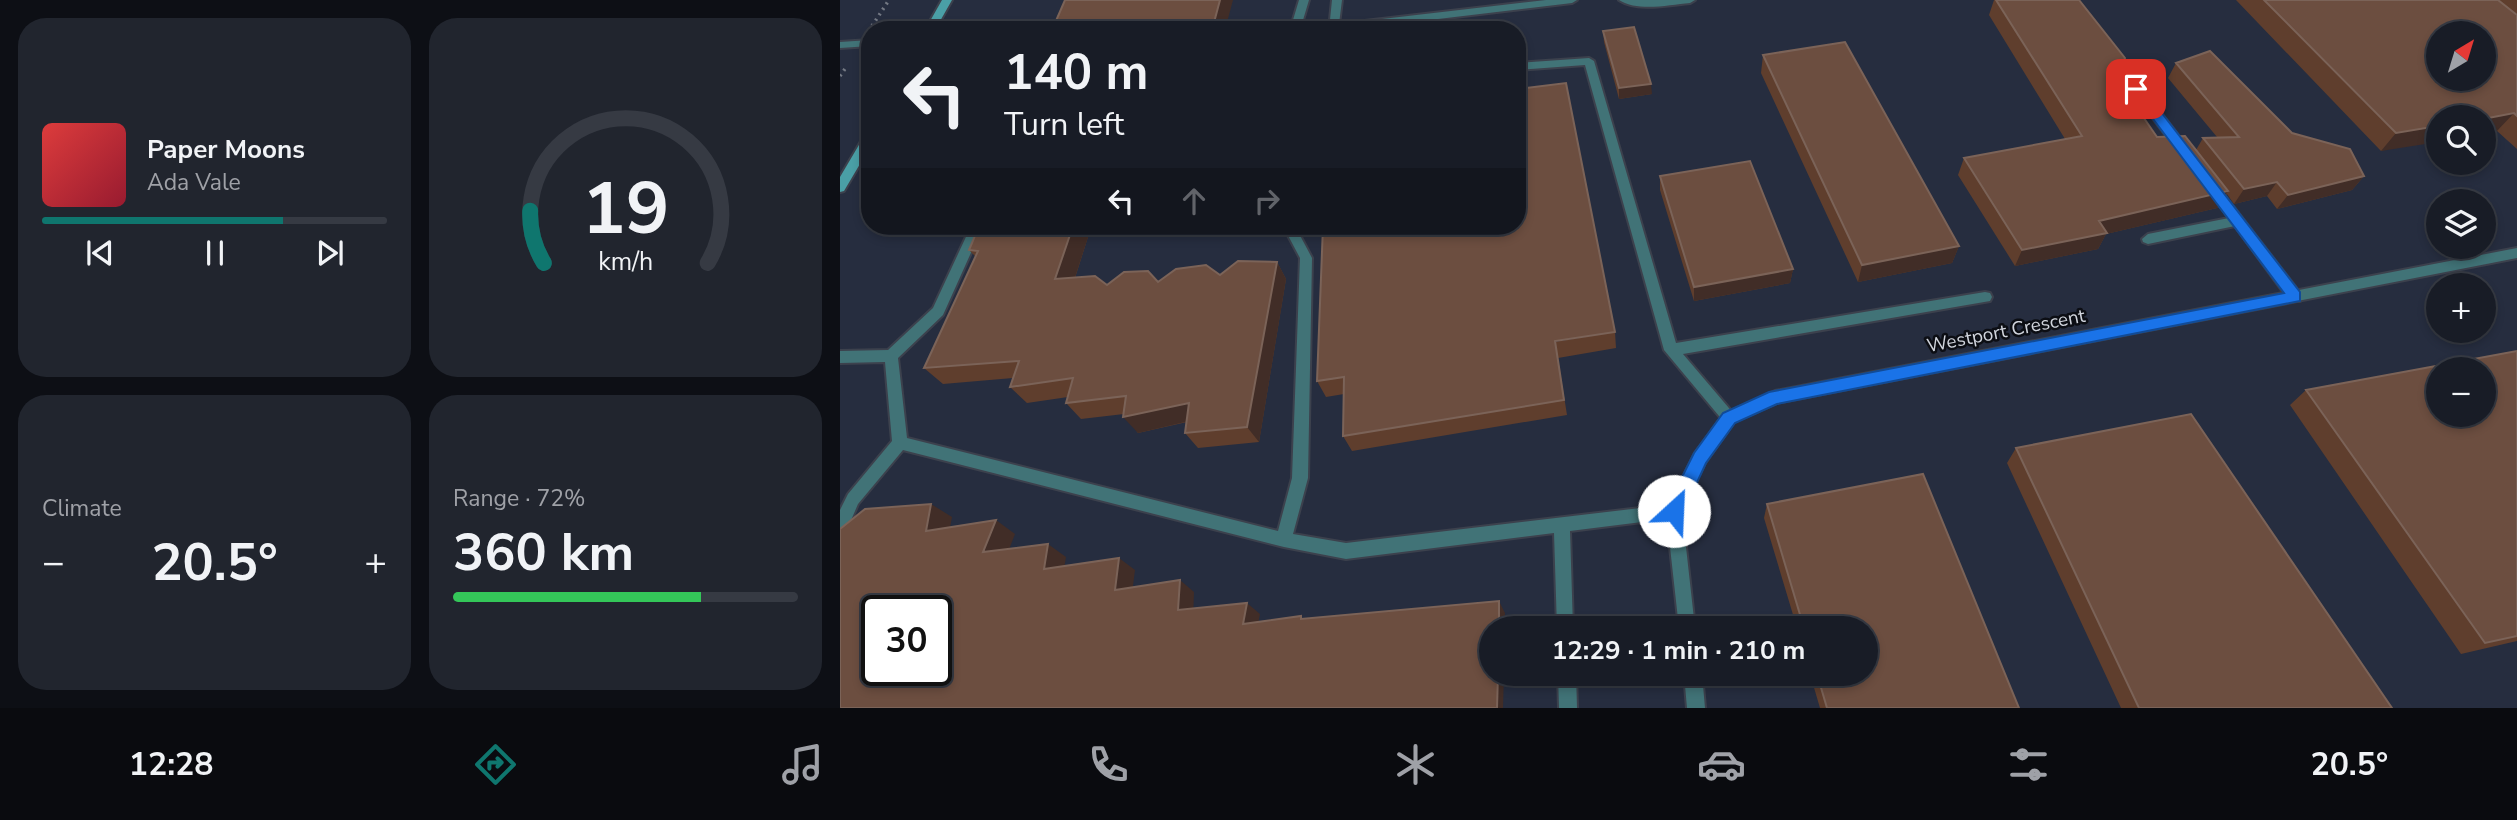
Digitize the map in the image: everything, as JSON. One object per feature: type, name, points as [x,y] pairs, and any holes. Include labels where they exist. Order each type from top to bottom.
[{"type":"main road","points":[[935,21],[947,0]]},
{"type":"main road","points":[[840,188],[861,152]]},
{"type":"street","points":[[1298,21],[1304,0]]},
{"type":"street","points":[[1334,21],[1338,0]]},
{"type":"street","points":[[1393,21],[1572,0]]},
{"type":"street","points":[[1624,0],[1654,4],[1690,0]]},
{"type":"street","points":[[840,45],[861,44]]},
{"type":"street","points":[[2102,44],[2196,166]]},
{"type":"street","points":[[1526,66],[1589,61],[1671,349],[1729,418]]},
{"type":"street","points":[[2204,177],[2295,297]]},
{"type":"street","points":[[2148,239],[2238,221]]},
{"type":"street","points":[[840,357],[891,356],[938,311],[973,235]]},
{"type":"street","points":[[1284,540],[1300,478],[1306,258],[1294,235]]},
{"type":"street","name":"Westport Crescent","points":[[1674,511],[1700,458],[1729,418],[1775,397],[2517,253]]},
{"type":"street","points":[[1671,349],[1985,297]]},
{"type":"street","points":[[840,527],[852,499],[901,443],[891,356]]},
{"type":"street","points":[[901,443],[1284,540],[1346,551],[1674,511],[1686,616]]},
{"type":"street","points":[[1562,525],[1565,616]]},
{"type":"street","points":[[1567,686],[1568,708]]},
{"type":"street","points":[[1694,686],[1696,708]]},
{"type":"path","points":[[876,21],[889,0]]},
{"type":"shaded area","points":[[840,0],[2517,0],[2517,708],[840,708]]},
{"type":"building","points":[[1065,0],[1220,0],[1214,21],[1056,21]]},
{"type":"building","points":[[1996,0],[2079,0],[2125,58],[2115,76],[2157,137],[2185,136],[2228,191],[2099,221],[2107,233],[2022,250],[1964,158],[2082,136]]},
{"type":"building","points":[[2264,0],[2498,0],[2517,15],[2517,116],[2514,113],[2496,116],[2496,105],[2426,105],[2426,128],[2396,133]]},
{"type":"building","points":[[1634,27],[1651,84],[1619,88],[1603,31]]},
{"type":"building","points":[[1845,42],[1959,246],[1862,265],[1763,55]]},
{"type":"building","points":[[2210,51],[2292,133],[2350,149],[2364,176],[2288,195],[2277,182],[2244,189],[2203,138],[2239,137],[2176,63]]},
{"type":"building","points":[[1566,83],[1615,332],[1555,341],[1564,400],[1343,436],[1344,377],[1317,381],[1323,235],[1526,235],[1526,88]]},
{"type":"building","points":[[1750,161],[1793,269],[1694,287],[1660,176]]},
{"type":"building","points":[[975,235],[1070,235],[1055,279],[1095,276],[1107,285],[1124,272],[1148,271],[1158,282],[1176,269],[1206,265],[1220,275],[1238,261],[1277,262],[1247,427],[1185,433],[1189,403],[1123,417],[1126,396],[1066,403],[1073,378],[1010,387],[1019,361],[924,368],[978,251],[969,250]]},
{"type":"building","points":[[2517,351],[2517,636],[2485,643],[2306,390],[2426,368],[2426,427],[2496,427],[2496,357],[2485,357]]},
{"type":"building","points":[[2191,414],[2392,708],[2139,708],[2016,448]]},
{"type":"building","points":[[1923,474],[2019,708],[1827,708],[1821,686],[1878,686],[1878,616],[1800,616],[1767,504]]},
{"type":"building","points":[[931,504],[926,531],[996,520],[983,552],[1048,544],[1044,569],[1119,558],[1115,590],[1180,580],[1178,610],[1247,603],[1243,624],[1301,616],[1301,619],[1499,601],[1499,616],[1479,616],[1479,686],[1498,686],[1497,708],[840,708],[840,529],[865,509]]},
{"type":"route","points":[[1674,511],[1700,458],[1729,418],[1775,397],[2295,297],[2136,89]]}]
